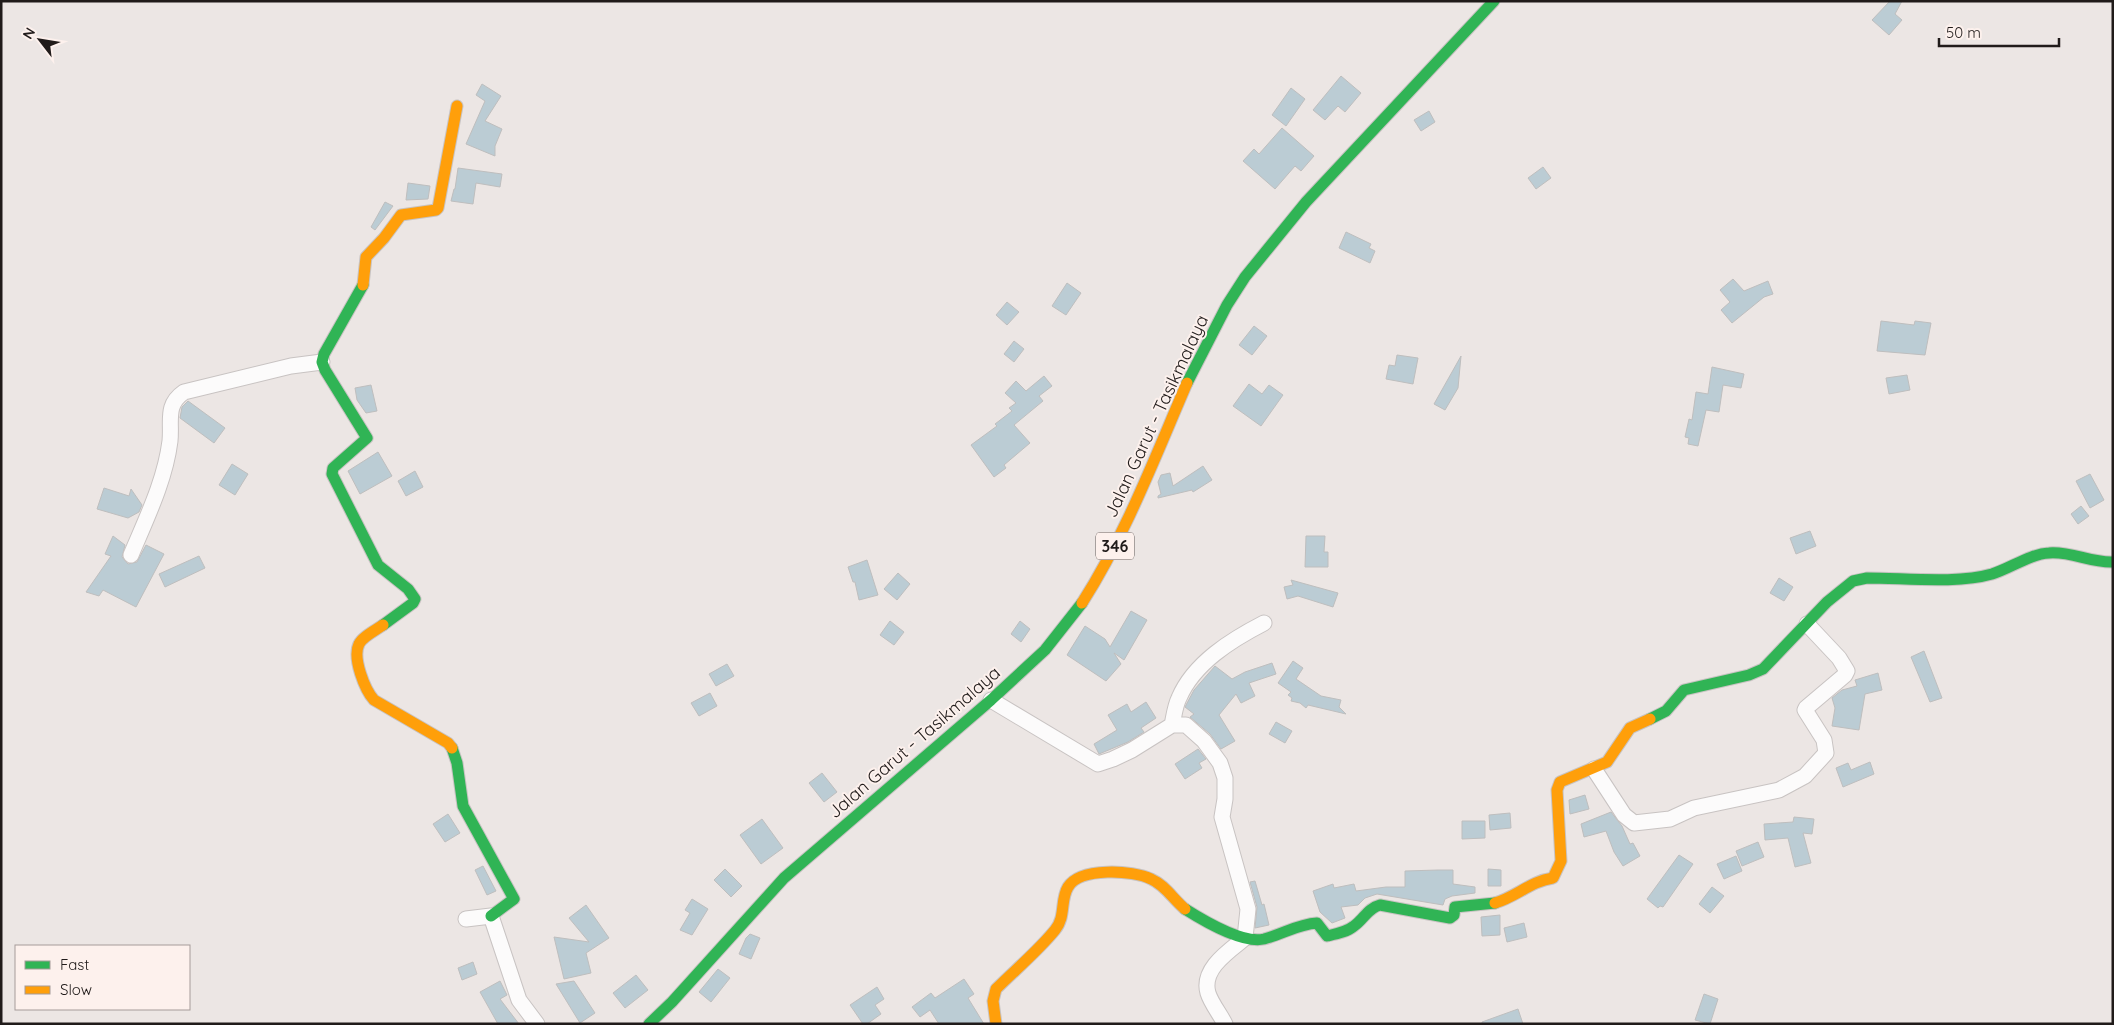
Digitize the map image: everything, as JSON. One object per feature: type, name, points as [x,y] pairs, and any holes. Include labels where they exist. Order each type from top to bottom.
[{"type":"street","name":"Jalan Garut - Tasikmalaya","points":[[649,1024],[672,1002],[784,878],[991,700],[1062,632],[1097,580],[1127,521],[1190,374],[1227,305],[1246,277],[1306,202],[1494,1]]},
{"type":"street","points":[[457,106],[438,208],[436,210],[402,215],[366,257],[364,286],[324,354],[322,362],[367,438],[365,442],[333,468],[332,474],[378,565],[384,572],[412,592],[415,599],[413,603],[358,642],[357,653],[366,690],[374,700],[448,743],[454,750],[459,792],[463,806],[514,899],[491,916],[466,919]]},
{"type":"street","points":[[131,555],[162,476],[169,442],[171,404],[177,397],[184,392],[291,366],[322,362]]},
{"type":"street","points":[[996,1024],[993,1001],[996,989],[1056,929],[1062,917],[1066,893],[1070,883],[1079,877],[1090,873],[1130,872],[1148,877],[1163,886],[1186,910],[1245,938],[1260,941],[1307,923],[1316,923],[1327,936],[1350,930],[1372,906],[1380,904],[1450,918],[1454,915],[1455,907],[1498,903],[1516,895],[1538,880],[1553,878],[1561,861],[1558,785],[1611,759],[1630,728],[1666,711],[1682,692],[1748,676],[1763,669],[1808,624],[1821,608],[1857,579],[1965,579],[1992,574],[2046,553],[2061,551],[2090,562],[2113,562]]},
{"type":"street","points":[[1172,725],[1178,699],[1185,687],[1209,659],[1218,651],[1264,623]]},
{"type":"street","points":[[1594,769],[1624,815],[1634,823],[1670,819],[1694,808],[1779,790],[1796,783],[1806,776],[1821,760],[1826,748],[1824,740],[1805,710],[1848,671],[1839,658],[1808,624]]},
{"type":"street","points":[[991,700],[1098,764],[1113,760],[1172,725],[1186,725],[1196,733],[1220,763],[1225,778],[1225,799],[1222,817],[1248,908],[1245,938],[1220,958],[1207,978],[1208,993],[1225,1024]]},
{"type":"street","points":[[491,916],[519,1000],[537,1024]]},
{"type":"building","points":[[1890,1],[1902,1],[1895,14],[1902,20],[1889,35],[1872,20]]},
{"type":"building","points":[[1341,76],[1361,93],[1345,112],[1338,106],[1325,120],[1313,110]]},
{"type":"building","points":[[482,84],[501,96],[485,121],[502,129],[495,146],[495,156],[466,144],[485,101],[476,95]]},
{"type":"building","points":[[1291,88],[1305,99],[1286,126],[1272,115]]},
{"type":"building","points":[[1429,111],[1435,122],[1421,131],[1414,120]]},
{"type":"building","points":[[1282,128],[1314,156],[1301,171],[1295,166],[1275,189],[1243,161],[1254,149],[1259,154]]},
{"type":"building","points":[[1543,167],[1551,178],[1536,189],[1528,178]]},
{"type":"building","points":[[458,168],[502,174],[500,187],[476,183],[473,204],[451,201]]},
{"type":"building","points":[[408,183],[430,186],[428,199],[406,200]]},
{"type":"building","points":[[385,202],[393,206],[375,230],[371,227]]},
{"type":"building","points":[[1346,232],[1371,244],[1369,248],[1375,251],[1370,263],[1339,248]]},
{"type":"building","points":[[1733,279],[1744,291],[1768,281],[1773,294],[1764,297],[1732,323],[1721,310],[1730,302],[1720,290]]},
{"type":"building","points":[[1067,283],[1081,293],[1066,315],[1052,306]]},
{"type":"building","points":[[1007,302],[1019,312],[1007,325],[996,315]]},
{"type":"building","points":[[1881,321],[1914,325],[1915,321],[1931,323],[1925,355],[1877,351]]},
{"type":"building","points":[[1254,326],[1267,336],[1252,355],[1239,345]]},
{"type":"building","points":[[1014,341],[1024,349],[1014,362],[1004,354]]},
{"type":"building","points":[[1397,355],[1418,358],[1413,384],[1386,379],[1389,365],[1395,366]]},
{"type":"building","points":[[1461,356],[1458,388],[1445,410],[1434,404]]},
{"type":"building","points":[[1712,367],[1744,374],[1741,388],[1723,385],[1719,412],[1706,410],[1698,446],[1688,444],[1689,438],[1685,437],[1689,419],[1692,420],[1696,392],[1708,394]]},
{"type":"building","points":[[1907,375],[1910,390],[1889,394],[1886,378]]},
{"type":"building","points":[[1044,376],[1052,386],[1039,396],[1043,401],[1014,425],[1030,443],[1004,465],[1006,468],[994,477],[971,445],[997,426],[995,424],[1012,411],[1009,408],[1016,403],[1005,393],[1016,381],[1026,391]]},
{"type":"building","points":[[1249,384],[1262,394],[1269,385],[1283,395],[1261,426],[1233,406]]},
{"type":"building","points":[[371,385],[377,411],[366,413],[357,400],[355,388]]},
{"type":"building","points":[[188,401],[225,428],[214,443],[180,418],[182,407]]},
{"type":"building","points":[[378,452],[392,476],[360,494],[348,471]]},
{"type":"building","points":[[232,464],[248,474],[235,495],[219,485]]},
{"type":"building","points":[[1203,466],[1212,480],[1193,492],[1192,490],[1158,498],[1161,494],[1158,482],[1161,475],[1170,473],[1173,486]]},
{"type":"building","points":[[415,471],[423,487],[406,496],[398,481]]},
{"type":"building","points":[[2090,474],[2104,500],[2090,508],[2076,481]]},
{"type":"building","points":[[104,488],[129,496],[131,489],[142,505],[139,512],[128,518],[97,509]]},
{"type":"building","points":[[2081,506],[2089,516],[2078,524],[2071,514]]},
{"type":"building","points":[[1810,531],[1816,546],[1796,554],[1790,538]]},
{"type":"building","points":[[113,536],[125,545],[122,557],[128,564],[137,562],[146,545],[164,554],[136,607],[103,590],[99,596],[86,592],[111,556],[105,554]]},
{"type":"building","points":[[1306,536],[1325,536],[1324,552],[1328,552],[1328,567],[1305,567]]},
{"type":"building","points":[[199,556],[205,568],[165,587],[159,574]]},
{"type":"building","points":[[867,560],[878,595],[859,600],[855,582],[853,582],[848,567]]},
{"type":"building","points":[[898,573],[910,584],[897,600],[884,589]]},
{"type":"building","points":[[1779,578],[1793,587],[1784,601],[1770,593]]},
{"type":"building","points":[[1291,580],[1338,593],[1333,607],[1298,596],[1287,599],[1284,587],[1293,585]]},
{"type":"building","points":[[1131,611],[1147,620],[1124,660],[1114,653],[1121,664],[1106,681],[1067,655],[1085,626],[1105,639],[1110,647]]},
{"type":"building","points":[[890,621],[904,632],[894,645],[880,635]]},
{"type":"building","points":[[1020,621],[1030,629],[1021,642],[1011,634]]},
{"type":"building","points":[[1924,651],[1942,698],[1930,702],[1911,657]]},
{"type":"building","points":[[1293,661],[1303,668],[1296,679],[1321,696],[1341,700],[1339,707],[1346,714],[1308,705],[1306,708],[1300,703],[1291,701],[1292,698],[1288,695],[1291,692],[1278,683]]},
{"type":"building","points":[[1272,663],[1276,674],[1249,683],[1255,696],[1241,703],[1236,694],[1219,715],[1235,741],[1221,749],[1210,734],[1190,717],[1194,714],[1185,707],[1194,690],[1215,666],[1232,679],[1245,672]]},
{"type":"building","points":[[727,664],[734,676],[716,686],[709,674]]},
{"type":"building","points":[[1878,673],[1882,690],[1865,694],[1859,730],[1832,726],[1835,708],[1832,698],[1842,690],[1857,686],[1855,680]]},
{"type":"building","points":[[710,693],[717,706],[699,716],[691,703]]},
{"type":"building","points":[[1146,702],[1156,718],[1141,728],[1144,732],[1128,742],[1099,754],[1094,744],[1117,730],[1108,715],[1127,704],[1131,712]]},
{"type":"building","points":[[1276,722],[1292,731],[1285,743],[1269,734]]},
{"type":"building","points":[[1198,749],[1206,759],[1199,763],[1202,768],[1185,779],[1175,764]]},
{"type":"building","points":[[1870,762],[1874,774],[1843,787],[1836,768],[1848,763],[1851,770]]},
{"type":"building","points":[[822,773],[837,792],[824,802],[809,783]]},
{"type":"building","points":[[1585,795],[1589,809],[1570,814],[1569,800]]},
{"type":"building","points":[[1611,812],[1622,826],[1630,844],[1633,843],[1640,856],[1623,866],[1614,852],[1606,831],[1584,837],[1581,824]]},
{"type":"building","points":[[1510,813],[1511,828],[1490,830],[1489,815]]},
{"type":"building","points":[[448,814],[460,833],[445,842],[433,824]]},
{"type":"building","points":[[1794,817],[1814,819],[1812,834],[1803,833],[1811,863],[1795,867],[1788,838],[1765,840],[1764,824],[1793,822]]},
{"type":"building","points":[[762,819],[783,848],[761,864],[740,835]]},
{"type":"building","points":[[1462,821],[1485,821],[1485,838],[1462,839]]},
{"type":"building","points":[[1758,842],[1764,857],[1742,866],[1736,851]]},
{"type":"building","points":[[1679,855],[1693,864],[1663,907],[1660,906],[1658,908],[1647,899]]},
{"type":"building","points":[[1736,856],[1742,871],[1724,879],[1717,864]]},
{"type":"building","points":[[483,866],[496,891],[487,895],[475,870]]},
{"type":"building","points":[[725,869],[742,886],[731,897],[714,880]]},
{"type":"building","points":[[1488,869],[1501,870],[1501,886],[1488,886]]},
{"type":"building","points":[[1453,870],[1453,884],[1475,887],[1475,893],[1452,896],[1445,899],[1443,905],[1377,894],[1365,898],[1358,905],[1341,907],[1345,918],[1332,923],[1320,912],[1313,891],[1333,884],[1334,888],[1354,884],[1356,891],[1386,887],[1405,887],[1405,871]]},
{"type":"building","points":[[1255,881],[1262,905],[1264,904],[1269,925],[1255,928],[1257,907],[1250,882]]},
{"type":"building","points":[[1712,887],[1724,896],[1710,913],[1699,904]]},
{"type":"building","points":[[692,899],[708,909],[692,935],[680,930],[690,913],[685,910]]},
{"type":"building","points":[[586,905],[609,938],[586,953],[591,973],[564,979],[554,937],[589,942],[569,918]]},
{"type":"building","points":[[1500,915],[1500,935],[1482,936],[1481,917]]},
{"type":"building","points":[[1524,923],[1527,937],[1507,942],[1504,928]]},
{"type":"building","points":[[750,934],[760,938],[751,959],[739,954],[746,938]]},
{"type":"building","points":[[473,962],[477,974],[462,980],[458,968]]},
{"type":"building","points":[[718,969],[730,978],[711,1002],[699,992]]},
{"type":"building","points":[[636,975],[648,990],[625,1008],[613,993]]},
{"type":"building","points":[[964,979],[974,994],[968,998],[984,1024],[939,1024],[930,1010],[920,1017],[912,1007],[931,993],[935,998]]},
{"type":"building","points":[[500,981],[507,995],[500,999],[519,1024],[498,1024],[480,992]]},
{"type":"building","points":[[574,981],[595,1013],[580,1023],[556,984]]},
{"type":"building","points":[[877,987],[884,999],[875,1005],[881,1014],[867,1024],[863,1024],[850,1005]]},
{"type":"building","points":[[1704,994],[1718,999],[1710,1024],[1695,1020]]},
{"type":"building","points":[[1518,1009],[1523,1024],[1482,1024],[1482,1022]]},
{"type":"traffic: fast","points":[[1187,383],[1227,305],[1245,277],[1306,202],[1494,1]]},
{"type":"traffic: fast","points":[[363,285],[324,354],[322,362],[367,438],[333,468],[332,474],[378,565],[408,589],[415,599],[413,603],[383,625]]},
{"type":"traffic: fast","points":[[1650,719],[1666,711],[1684,690],[1749,675],[1763,669],[1827,602],[1853,581],[1867,578],[1947,580],[1978,577],[1992,574],[2035,556],[2049,553],[2113,562]]},
{"type":"traffic: fast","points":[[649,1024],[672,1002],[784,878],[991,700],[1045,650],[1082,603]]},
{"type":"traffic: fast","points":[[452,748],[457,763],[463,806],[514,899],[491,916]]},
{"type":"traffic: fast","points":[[1185,909],[1234,935],[1255,940],[1264,939],[1303,925],[1317,923],[1327,936],[1338,934],[1351,928],[1369,911],[1380,905],[1450,918],[1454,915],[1455,907],[1495,903]]},
{"type":"traffic: slow","points":[[363,285],[366,257],[384,238],[401,215],[436,210],[438,208],[457,106]]},
{"type":"traffic: slow","points":[[1082,603],[1126,523],[1187,383]]},
{"type":"traffic: slow","points":[[383,625],[363,639],[357,650],[360,674],[370,695],[374,700],[448,743],[452,748]]},
{"type":"traffic: slow","points":[[1495,903],[1538,882],[1553,878],[1561,861],[1557,790],[1560,782],[1607,762],[1630,728],[1650,719]]},
{"type":"traffic: slow","points":[[996,1024],[993,1001],[996,989],[1055,930],[1061,920],[1064,897],[1068,887],[1074,881],[1084,876],[1107,872],[1143,876],[1161,885],[1185,909]]}]
